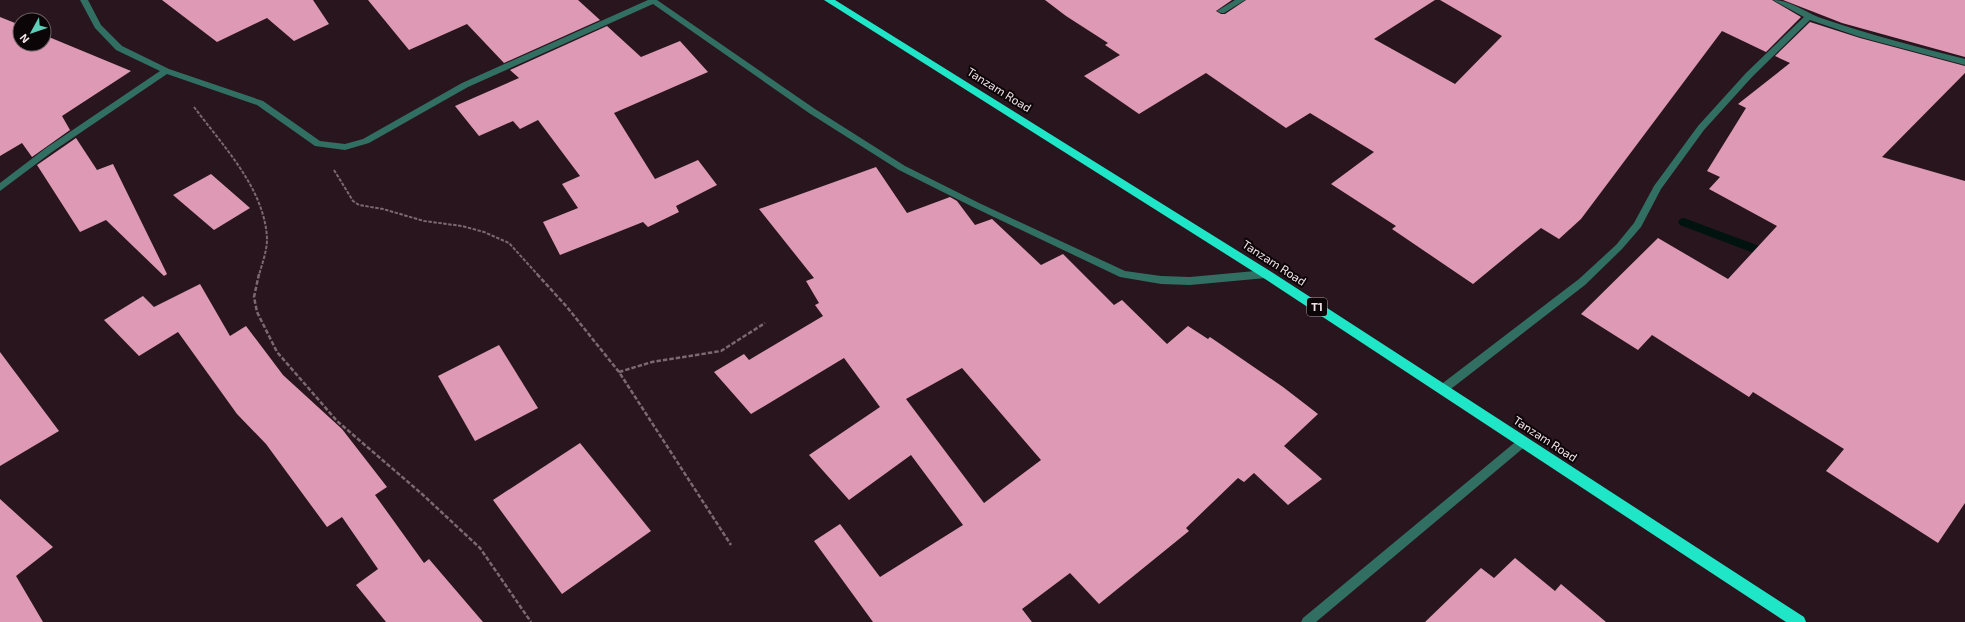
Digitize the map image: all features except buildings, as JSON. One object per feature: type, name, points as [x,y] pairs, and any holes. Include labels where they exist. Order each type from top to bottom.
[{"type":"highway","name":"Tanzam Road","points":[[829,0],[1266,274],[1799,622]]},
{"type":"street","points":[[84,0],[98,26],[119,48],[166,71],[260,103],[318,144],[345,147],[366,141],[465,85],[653,1],[800,102],[902,168],[976,206],[1123,274],[1161,280],[1190,281],[1266,274]]},
{"type":"street","points":[[1221,11],[1241,0]]},
{"type":"street","points":[[1776,0],[1809,17],[1862,35],[1965,62]]},
{"type":"street","points":[[1443,389],[1582,282],[1619,247],[1638,225],[1657,188],[1707,122],[1749,75],[1809,17]]},
{"type":"street","points":[[0,188],[49,150],[166,71]]},
{"type":"street","points":[[1307,622],[1523,442]]},
{"type":"path","points":[[175,73],[183,90],[198,112],[242,171],[264,214],[267,241],[254,297],[257,312],[277,352],[337,421],[422,494],[480,548],[531,622]]},
{"type":"path","points":[[318,144],[356,204],[383,209],[424,222],[470,228],[509,242],[567,307],[619,372],[731,545]]},
{"type":"path","points":[[619,372],[652,362],[721,351],[765,323]]},
{"type":"waterway","points":[[1684,222],[1771,255]]}]
